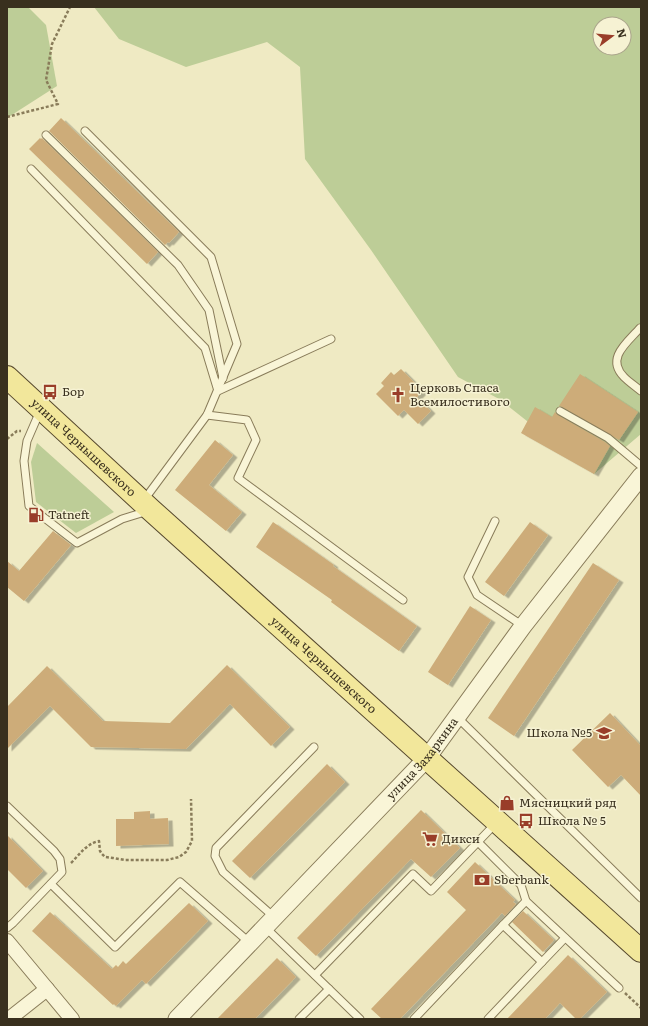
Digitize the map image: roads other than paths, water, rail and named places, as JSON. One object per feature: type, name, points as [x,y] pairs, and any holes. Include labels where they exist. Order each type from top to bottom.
[{"type":"main road","name":"улица Чернышевского","points":[[7,377],[147,506],[641,951]]},
{"type":"street","name":"улица Захаркина","points":[[177,1019],[427,758],[522,626],[641,476]]},
{"type":"street","points":[[7,941],[72,1019]]},
{"type":"street","points":[[8,1019],[47,988]]},
{"type":"lane","points":[[40,409],[27,441],[24,461],[29,506],[77,542],[147,506],[207,416],[237,344],[211,257],[85,131]]},
{"type":"lane","points":[[46,135],[178,265],[209,310],[223,378]]},
{"type":"lane","points":[[31,169],[204,348],[218,391]]},
{"type":"lane","points":[[640,328],[617,354],[616,364],[623,377],[641,391]]},
{"type":"lane","points":[[218,391],[331,339]]},
{"type":"lane","points":[[560,411],[608,438],[641,466]]},
{"type":"lane","points":[[207,416],[247,420],[256,440],[238,478],[403,600]]},
{"type":"lane","points":[[495,520],[468,577],[477,595],[522,626]]},
{"type":"lane","points":[[457,717],[641,898]]},
{"type":"lane","points":[[314,747],[216,848],[215,856],[223,872],[270,922],[315,975],[360,1019]]},
{"type":"lane","points":[[7,806],[54,851],[60,859],[62,872],[7,928]]},
{"type":"lane","points":[[315,975],[413,874],[431,891],[498,821]]},
{"type":"lane","points":[[478,842],[521,885],[526,901],[619,988]]},
{"type":"lane","points":[[51,884],[115,947],[180,882],[250,943]]},
{"type":"lane","points":[[414,1019],[526,901]]},
{"type":"lane","points":[[503,925],[542,962]]},
{"type":"lane","points":[[488,1019],[565,938]]},
{"type":"lane","points":[[299,1019],[329,989]]},
{"type":"place","name":"Бор","points":[[50,392]]},
{"type":"place","name":"Церковь Спаса Всемилостивого","points":[[398,395]]},
{"type":"place","name":"Tatneft","points":[[36,515]]},
{"type":"place","name":"Школа №5","points":[[604,733]]},
{"type":"place","name":"Мясницкий ряд","points":[[507,803]]},
{"type":"place","name":"Школа № 5","points":[[526,821]]},
{"type":"place","name":"Дикси","points":[[430,839]]},
{"type":"place","name":"Sberbank","points":[[482,880]]}]
